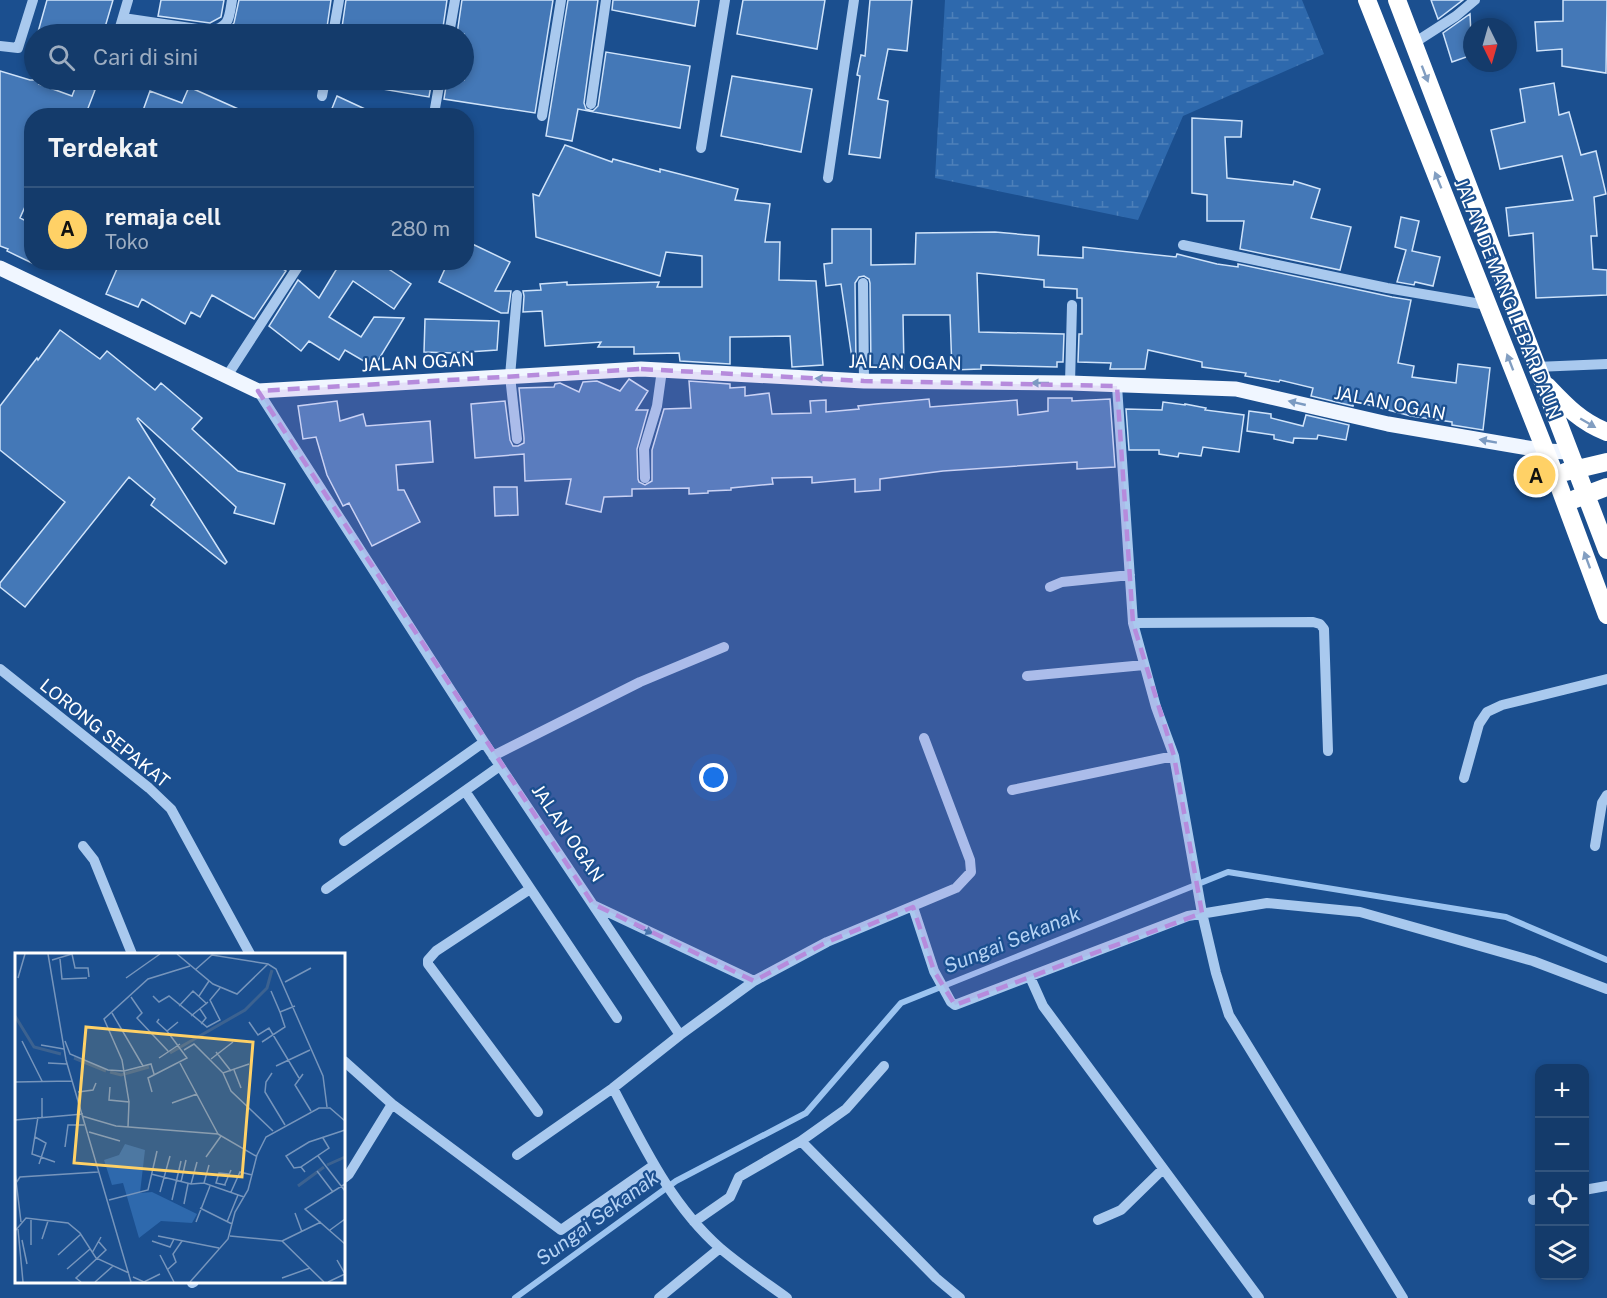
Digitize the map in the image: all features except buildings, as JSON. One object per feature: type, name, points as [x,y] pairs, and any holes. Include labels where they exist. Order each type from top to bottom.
[{"type":"highway","name":"JALAN DEMANG LEBAR DAUN","points":[[1367,0],[1546,451],[1607,615]]},
{"type":"highway","name":"JALAN DEMANG LEBAR DAUN","points":[[1397,0],[1607,550]]},
{"type":"highway","points":[[1539,374],[1573,413],[1591,426],[1607,432]]},
{"type":"highway","points":[[1555,475],[1607,462]]},
{"type":"highway","points":[[1565,503],[1607,487]]},
{"type":"main road","name":"JALAN OGAN","points":[[0,268],[258,391],[641,369],[864,381],[1070,383],[1236,389],[1388,424],[1546,451],[1569,452]]},
{"type":"street","points":[[26,24],[33,0]]},
{"type":"street","points":[[121,24],[128,0]]},
{"type":"street","points":[[225,24],[232,0]]},
{"type":"street","points":[[335,24],[339,0]]},
{"type":"street","points":[[451,24],[455,0]]},
{"type":"street","points":[[543,116],[561,0]]},
{"type":"street","points":[[591,105],[606,0]]},
{"type":"street","points":[[701,148],[725,0]]},
{"type":"street","points":[[828,178],[854,0]]},
{"type":"street","points":[[1414,43],[1475,0]]},
{"type":"street","points":[[123,18],[164,24]]},
{"type":"street","points":[[0,46],[18,48],[24,29]]},
{"type":"street","points":[[322,96],[323,90]]},
{"type":"street","points":[[435,108],[438,90]]},
{"type":"street","points":[[1183,245],[1387,288],[1487,305]]},
{"type":"street","points":[[227,376],[296,270]]},
{"type":"street","points":[[863,283],[864,381]]},
{"type":"street","points":[[517,439],[510,376],[518,295]]},
{"type":"street","points":[[1070,383],[1072,304]]},
{"type":"street","points":[[1539,374],[1607,364]]},
{"type":"street","points":[[645,478],[644,449],[657,406],[662,370]]},
{"type":"street","points":[[1117,386],[1133,623],[1156,707],[1174,756],[1201,909],[1216,973],[1229,1015],[1403,1298]]},
{"type":"street","name":"JALAN OGAN","points":[[258,391],[484,742],[680,1035]]},
{"type":"street","points":[[1050,587],[1062,582],[1130,575]]},
{"type":"street","points":[[1133,623],[1313,622],[1320,624],[1324,629],[1328,751]]},
{"type":"street","points":[[494,756],[640,682],[724,647]]},
{"type":"street","points":[[1028,676],[1144,665]]},
{"type":"street","name":"LORONG SEPAKAT","points":[[0,669],[149,788],[171,809],[249,953]]},
{"type":"street","points":[[1464,778],[1479,724],[1487,712],[1502,705],[1607,679]]},
{"type":"street","points":[[517,1155],[613,1088],[754,981],[827,942],[956,888],[971,872],[970,860],[924,738]]},
{"type":"street","points":[[344,841],[484,742]]},
{"type":"street","points":[[1012,790],[1174,756]]},
{"type":"street","points":[[326,889],[500,766]]},
{"type":"street","points":[[465,791],[616,1018]]},
{"type":"street","points":[[1594,846],[1602,802],[1607,795]]},
{"type":"street","points":[[83,846],[94,860],[132,953]]},
{"type":"street","points":[[530,889],[436,951],[428,960],[428,964],[538,1112]]},
{"type":"street","points":[[913,907],[934,971],[951,1002],[955,1005],[1201,909],[1267,903],[1360,912],[1533,961],[1607,989]]},
{"type":"street","name":"JALAN OGAN","points":[[592,904],[754,981]]},
{"type":"street","points":[[1030,977],[1043,1006],[1259,1298]]},
{"type":"street","points":[[345,1062],[392,1104],[561,1230],[654,1165]]},
{"type":"street","points":[[694,1222],[730,1197],[739,1178],[801,1141],[846,1109],[884,1066]]},
{"type":"street","points":[[613,1088],[661,1178],[694,1222],[720,1248],[787,1298]]},
{"type":"street","points":[[346,1174],[392,1104]]},
{"type":"street","points":[[801,1141],[936,1278],[960,1298]]},
{"type":"street","points":[[1098,1220],[1120,1210],[1163,1169]]},
{"type":"street","points":[[1589,1189],[1607,1186]]},
{"type":"street","points":[[659,1298],[720,1248]]},
{"type":"highlighted area","points":[[641,369],[864,381],[1117,386],[1133,623],[1174,756],[1202,913],[955,1005],[934,971],[913,907],[827,942],[754,981],[593,904],[258,391]]},
{"type":"green space","points":[[945,0],[1302,0],[1324,54],[1183,116],[1138,220],[935,178]]},
{"type":"waterway","name":"Sungai Sekanak","points":[[515,1298],[676,1181],[806,1113],[901,1003],[1228,872],[1506,917],[1607,960]]},
{"type":"place","name":"remaja cell","points":[[1536,475]]}]
